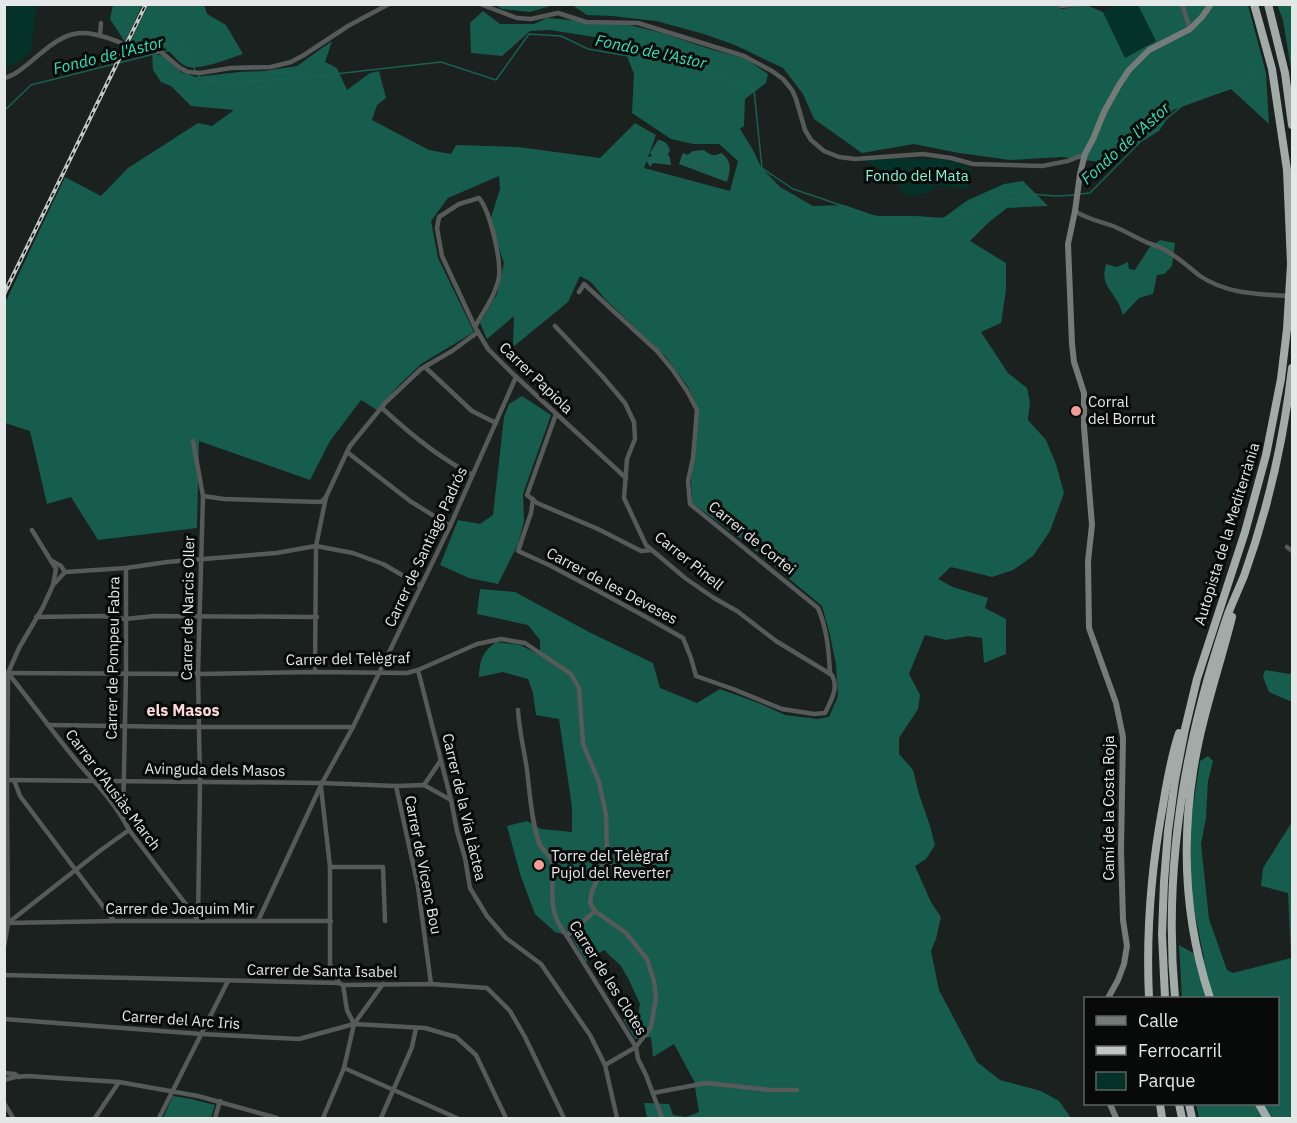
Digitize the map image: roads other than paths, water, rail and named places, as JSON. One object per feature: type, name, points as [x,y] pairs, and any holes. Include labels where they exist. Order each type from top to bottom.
[{"type":"highway","name":"Autopista de la Mediterrània","points":[[1164,997],[1162,934],[1164,882],[1175,780],[1197,679],[1260,482],[1276,405],[1287,329],[1291,264],[1287,170],[1272,69],[1254,4]]},
{"type":"highway","points":[[1268,4],[1285,73],[1293,125]]},
{"type":"highway","name":"Autopista de la Mediterrània","points":[[1175,997],[1173,907],[1175,855],[1190,750],[1204,691],[1260,525],[1273,476],[1293,368]]},
{"type":"highway","points":[[1209,997],[1199,960],[1190,907],[1187,881],[1187,829],[1193,771],[1202,727],[1244,576]]},
{"type":"highway","points":[[1149,997],[1149,916],[1157,840],[1173,751],[1197,679]]},
{"type":"highway","points":[[1260,1105],[1267,1119]]},
{"type":"street","points":[[5,78],[12,76],[59,39],[85,32],[126,45],[161,52],[188,72],[271,67],[291,62],[348,26],[389,4]]},
{"type":"street","points":[[480,4],[517,18],[531,19],[558,13],[586,22],[638,23],[744,56],[783,79],[792,90],[811,140],[824,151],[839,158],[923,154],[973,164],[1042,166],[1068,161],[1085,154]]},
{"type":"street","points":[[1058,4],[1061,6],[1081,4]]},
{"type":"street","points":[[1182,4],[1190,29],[1211,4]]},
{"type":"street","points":[[100,35],[101,23]]},
{"type":"street","name":"Camí de la Costa Roja","points":[[1109,997],[1124,964],[1127,946],[1123,920],[1120,850],[1123,737],[1116,703],[1089,628],[1088,561],[1092,525],[1084,427],[1084,393],[1074,362],[1072,344],[1068,244],[1085,154],[1119,85],[1129,70],[1149,50],[1190,29]]},
{"type":"street","name":"Carrer Papiola","points":[[476,330],[495,293],[499,275],[495,240],[483,203],[479,198],[459,204],[439,217],[437,228],[442,256],[476,330],[488,349],[516,377],[627,478]]},
{"type":"street","points":[[1075,211],[1084,217],[1112,226],[1160,247],[1220,287],[1235,291],[1293,296]]},
{"type":"street","name":"Carrer de Cortei","points":[[579,291],[584,284],[657,351],[687,391],[697,410],[693,458],[688,481],[690,504],[818,608],[824,622],[830,649],[830,674]]},
{"type":"street","name":"Carrer Pinell","points":[[555,326],[625,403],[634,422],[635,439],[627,459],[624,498],[646,545],[685,578],[737,611],[776,641],[830,674],[835,680]]},
{"type":"street","points":[[315,672],[316,546],[326,497],[347,452],[382,408],[417,374],[452,351],[476,330]]},
{"type":"street","points":[[425,367],[472,411],[496,423]]},
{"type":"street","name":"Carrer de Santiago Padrós","points":[[258,921],[322,785],[422,586],[516,377]]},
{"type":"street","points":[[382,408],[439,455],[473,475]]},
{"type":"street","points":[[556,414],[527,495],[555,511],[598,529],[641,551],[652,550]]},
{"type":"street","name":"Carrer de Narcis Oller","points":[[193,441],[203,496],[198,674],[200,782],[198,921]]},
{"type":"street","points":[[347,452],[410,501],[450,526]]},
{"type":"street","points":[[203,496],[224,499],[321,502],[326,497]]},
{"type":"street","name":"Carrer de les Deveses","points":[[533,500],[518,551],[646,616],[682,638],[696,676],[782,709],[814,714],[825,713],[834,695],[835,680]]},
{"type":"street","points":[[32,530],[56,569],[54,585]]},
{"type":"street","points":[[4,946],[6,923],[6,673],[54,585],[65,572],[126,568],[167,561],[276,553],[316,546],[353,553],[383,564],[422,586]]},
{"type":"street","points":[[1287,547],[1293,551]]},
{"type":"street","points":[[52,561],[61,566],[65,572]]},
{"type":"street","name":"Carrer de Pompeu Fabra","points":[[123,819],[126,568]]},
{"type":"street","points":[[36,617],[102,616],[125,619],[154,616],[316,616]]},
{"type":"street","name":"Carrer del Telègraf","points":[[6,673],[407,673],[477,644],[501,639],[525,643],[571,674],[579,688],[583,744],[599,782],[606,815],[607,853],[592,891],[590,903],[595,912]]},
{"type":"street","name":"Carrer de la Via Làctea","points":[[418,670],[452,800],[470,888],[487,916],[506,938],[541,964],[590,1035],[605,1065],[617,1119]]},
{"type":"street","name":"Carrer d'Ausiàs March","points":[[6,673],[93,780],[198,921]]},
{"type":"street","name":"Carrer de les Clotes","points":[[518,710],[530,803],[540,845],[552,861],[551,904],[561,928],[636,1047],[638,1059],[662,1119]]},
{"type":"street","points":[[48,725],[353,727]]},
{"type":"street","points":[[441,759],[424,785],[452,800]]},
{"type":"street","name":"Avinguda dels Masos","points":[[6,780],[424,785]]},
{"type":"street","points":[[14,780],[20,796],[114,921]]},
{"type":"street","points":[[322,785],[330,867],[330,963],[341,984],[347,1010],[354,1024]]},
{"type":"street","name":"Carrer de Vicenc Bou","points":[[396,786],[418,887],[431,984]]},
{"type":"street","points":[[6,793],[20,796]]},
{"type":"street","points":[[6,923],[129,830]]},
{"type":"street","points":[[330,867],[383,867],[385,921]]},
{"type":"street","points":[[24,910],[29,923]]},
{"type":"street","points":[[567,936],[595,912],[626,933],[647,959],[654,981],[656,998],[651,1027],[636,1047],[605,1065]]},
{"type":"street","name":"Carrer de Joaquim Mir","points":[[6,923],[331,921]]},
{"type":"street","name":"Carrer de Santa Isabel","points":[[4,975],[341,984],[431,984],[487,988],[510,1011],[564,1119]]},
{"type":"street","points":[[159,1119],[228,981]]},
{"type":"street","points":[[323,1119],[344,1068],[354,1024],[383,984]]},
{"type":"street","name":"Carrer del Arc Iris","points":[[4,1019],[299,1039],[354,1024],[425,1028],[456,1037],[476,1055],[506,1119]]},
{"type":"street","points":[[381,1119],[412,1047],[416,1028]]},
{"type":"street","points":[[344,1068],[457,1119]]},
{"type":"street","points":[[4,1073],[15,1074],[19,1077]]},
{"type":"street","points":[[4,1080],[27,1076],[118,1082],[220,1101],[277,1119]]},
{"type":"street","points":[[95,1119],[118,1082]]},
{"type":"street","points":[[653,1093],[706,1083],[770,1090],[797,1090]]},
{"type":"street","points":[[215,1119],[220,1101]]},
{"type":"street","points":[[4,1103],[14,1119]]},
{"type":"street","points":[[1110,1105],[1116,1119]]},
{"type":"waterway","name":"Fondo de l'Astor","points":[[1287,10],[1290,4]]},
{"type":"waterway","name":"Fondo de l'Astor","points":[[197,74],[203,83],[291,79],[441,62],[496,80],[529,34],[561,36],[588,49],[692,67],[754,90],[762,168],[793,189],[873,216],[911,221],[960,217],[1004,192],[1056,196],[1076,195]]},
{"type":"waterway","name":"Fondo de l'Astor","points":[[163,52],[182,47],[195,70]]},
{"type":"waterway","name":"Fondo de l'Astor","points":[[4,111],[31,85],[158,53]]},
{"type":"waterway","name":"Fondo de l'Astor","points":[[1080,194],[1090,193],[1147,135],[1188,101],[1245,84],[1255,66]]},
{"type":"railway","points":[[4,294],[146,4]]},
{"type":"place","name":"Corral del Borrut","points":[[1076,411]]},
{"type":"place","name":"Torre del Telègraf Pujol del Reverter","points":[[539,865]]},
{"type":"district","name":"els Masos","points":[[183,710]]},
{"type":"park label","name":"Fondo del Mata","points":[[917,176]]}]
